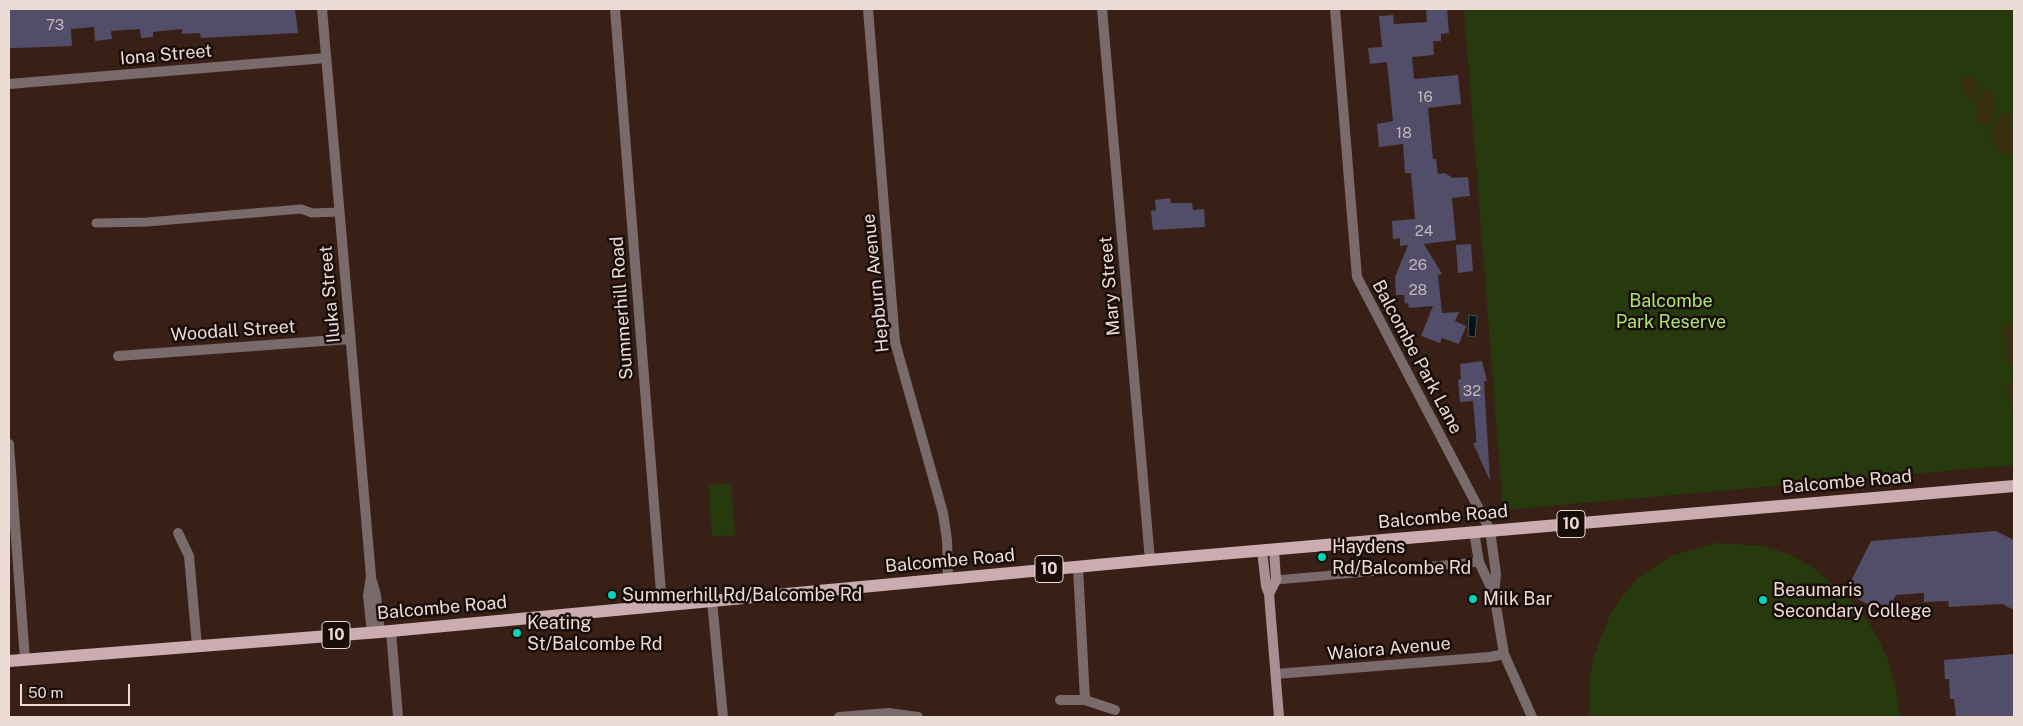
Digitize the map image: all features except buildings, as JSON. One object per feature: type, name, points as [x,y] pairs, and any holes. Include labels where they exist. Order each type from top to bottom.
[{"type":"main road","name":"Balcombe Road","points":[[9,661],[381,631],[1150,560],[2014,486]]},
{"type":"street","name":"Iluka Street","points":[[322,9],[371,576],[398,717]]},
{"type":"street","name":"Summerhill Road","points":[[615,9],[662,606]]},
{"type":"street","name":"Hepburn Avenue","points":[[868,9],[895,342],[943,513],[947,540],[948,578]]},
{"type":"street","name":"Mary Street","points":[[1102,9],[1150,560]]},
{"type":"street","name":"Balcombe Park Lane","points":[[1335,9],[1357,277],[1490,530],[1496,574],[1494,594]]},
{"type":"street","name":"Iona Street","points":[[9,84],[326,58]]},
{"type":"street","name":"Woodall Street","points":[[118,356],[350,340]]},
{"type":"street","points":[[9,444],[25,660]]},
{"type":"street","points":[[1474,532],[1480,562],[1494,594],[1504,654],[1532,717]]},
{"type":"street","points":[[178,534],[189,556],[198,646]]},
{"type":"street","points":[[1268,550],[1276,580],[1269,594]]},
{"type":"street","points":[[1268,550],[1266,586],[1269,594],[1279,717]]},
{"type":"street","points":[[1078,567],[1086,700]]},
{"type":"street","points":[[712,601],[724,717]]},
{"type":"street","name":"Waiora Avenue","points":[[1276,674],[1490,657],[1504,654]]},
{"type":"street","points":[[1060,700],[1086,700],[1115,710]]},
{"type":"street","points":[[839,717],[888,713],[918,717]]},
{"type":"lane","points":[[96,223],[146,222],[301,208],[312,213],[340,212]]},
{"type":"lane","points":[[1276,580],[1480,562]]},
{"type":"green space","name":"Balcombe Park Reserve","points":[[1464,9],[2014,9],[2014,465],[1503,510]]},
{"type":"green space","points":[[731,483],[735,535],[712,537],[708,485]]},
{"type":"green space","points":[[1715,543],[1764,546],[1791,555],[1812,567],[1846,595],[1863,614],[1877,636],[1888,660],[1896,689],[1900,717],[1589,717],[1589,680],[1594,656],[1611,612],[1624,594],[1638,578],[1671,556]]},
{"type":"sand","points":[[1967,76],[1976,81],[1978,86],[1976,97],[1980,98],[1983,90],[1987,88],[1994,97],[1997,109],[1988,112],[1995,116],[1991,125],[1984,127],[1975,121],[1977,109],[1975,103],[1964,94],[1961,85],[1962,78]]},
{"type":"sand","points":[[2003,112],[2008,112],[2014,118],[2009,125],[2014,127],[2014,154],[2010,155],[1999,151],[1989,137]]},
{"type":"sand","points":[[2014,324],[2014,368],[2008,364],[2007,345],[2002,330],[2006,325]]},
{"type":"sand","points":[[2014,379],[2014,413],[2006,393],[2007,385]]},
{"type":"shaded area","points":[[1469,315],[1477,316],[1475,337],[1468,336]]},
{"type":"place","name":"Haydens Rd/Balcombe Rd","points":[[1322,557]]},
{"type":"place","name":"Summerhill Rd/Balcombe Rd","points":[[612,595]]},
{"type":"place","name":"Milk Bar","points":[[1473,599]]},
{"type":"place","name":"Beaumaris Secondary College","points":[[1763,600]]},
{"type":"place","name":"Keating St/Balcombe Rd","points":[[517,633]]}]
